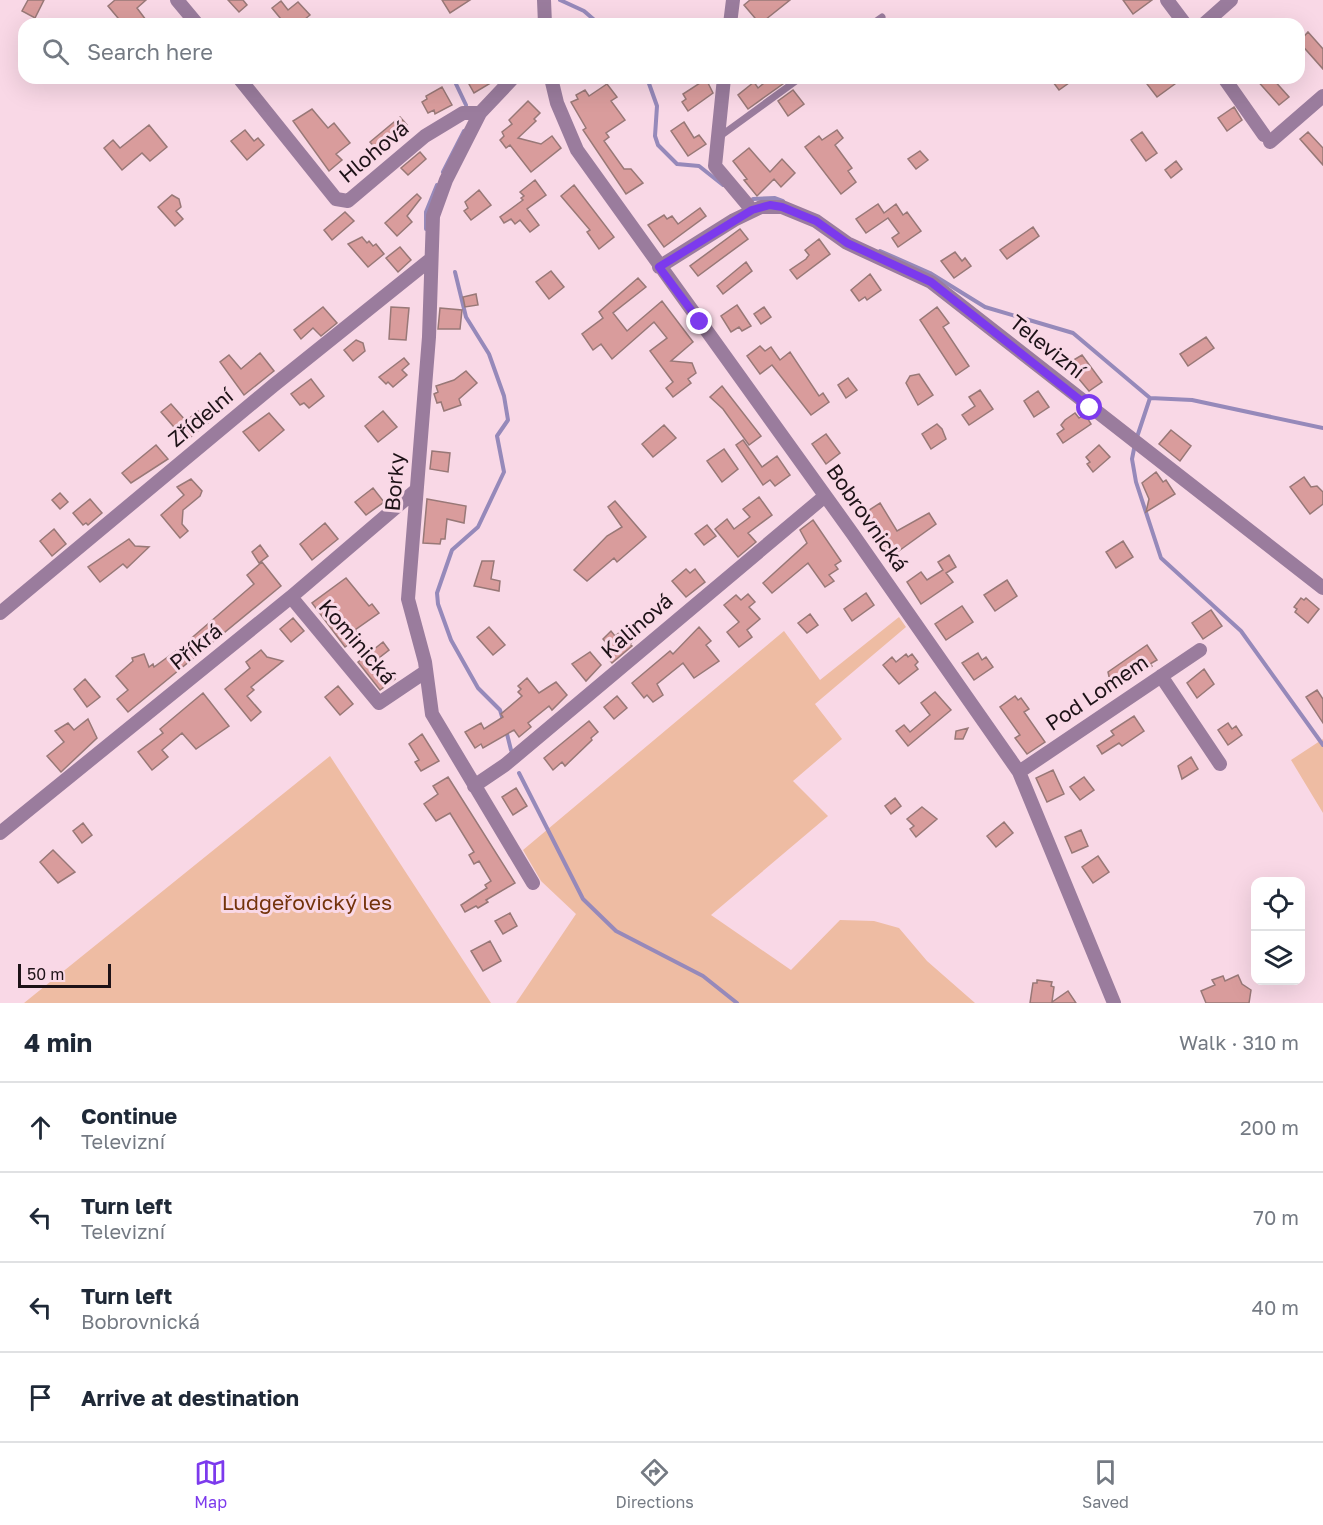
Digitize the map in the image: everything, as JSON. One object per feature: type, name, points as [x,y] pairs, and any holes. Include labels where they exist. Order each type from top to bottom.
[{"type":"street","points":[[177,0],[191,18]]},
{"type":"street","points":[[544,0],[545,18]]},
{"type":"street","points":[[731,18],[733,0]]},
{"type":"street","points":[[1167,0],[1180,18]]},
{"type":"street","points":[[1211,18],[1231,0]]},
{"type":"street","name":"Hlohová","points":[[244,84],[336,199],[348,201],[425,136],[463,113],[480,113]]},
{"type":"street","name":"Borky","points":[[507,84],[480,113],[437,199],[433,216],[429,338],[408,599],[432,714],[533,883]]},
{"type":"street","name":"Bobrovnická","points":[[552,84],[557,103],[577,150],[1019,772],[1114,1003]]},
{"type":"street","points":[[723,84],[715,166],[752,210]]},
{"type":"street","points":[[1228,84],[1267,139],[1323,96]]},
{"type":"street","name":"Televizní","points":[[659,267],[752,210],[770,205],[816,221],[864,252],[931,282],[1142,449],[1323,588]]},
{"type":"street","name":"Zřídelní","points":[[0,613],[274,384],[431,259]]},
{"type":"street","name":"Příkrá","points":[[0,833],[291,597],[415,491]]},
{"type":"street","name":"Kalinová","points":[[474,786],[505,765],[825,496]]},
{"type":"street","name":"Kominická","points":[[291,597],[379,703],[425,672]]},
{"type":"street","name":"Pod Lomem","points":[[1019,772],[1200,650]]},
{"type":"street","points":[[1161,676],[1220,764]]},
{"type":"lane","points":[[716,139],[792,84]]},
{"type":"green space","points":[[899,617],[906,627],[815,704],[842,739],[793,781],[828,816],[711,915],[791,970],[840,920],[874,921],[899,928],[927,961],[975,1003],[516,1003],[576,914],[541,881],[523,850],[784,631],[820,680]]},
{"type":"green space","points":[[1323,739],[1323,813],[1291,760]]},
{"type":"green space","name":"Ludgeřovický les","points":[[330,756],[491,1003],[24,1003]]},
{"type":"building","points":[[28,0],[44,0],[35,18],[22,11]]},
{"type":"building","points":[[115,0],[146,0],[137,8],[144,18],[118,18],[108,6]]},
{"type":"building","points":[[228,0],[243,0],[247,5],[239,12]]},
{"type":"building","points":[[442,0],[470,0],[450,13]]},
{"type":"building","points":[[750,0],[790,0],[768,18],[755,18],[744,5]]},
{"type":"building","points":[[1123,0],[1152,0],[1133,14]]},
{"type":"building","points":[[281,1],[288,10],[298,2],[310,15],[306,18],[280,18],[272,8]]},
{"type":"building","points":[[1308,32],[1323,49],[1323,69],[1305,49],[1305,35]]},
{"type":"building","points":[[469,84],[489,84],[474,93]]},
{"type":"building","points":[[607,84],[617,97],[611,101],[625,120],[606,133],[609,137],[604,141],[624,169],[631,169],[643,183],[626,194],[583,130],[586,128],[571,102],[578,99],[576,95],[585,90],[589,96]]},
{"type":"building","points":[[698,84],[708,84],[713,93],[688,111],[682,102],[686,99],[683,94]]},
{"type":"building","points":[[752,84],[755,84],[758,88],[763,84],[783,84],[748,109],[738,95]]},
{"type":"building","points":[[1054,84],[1068,84],[1059,90]]},
{"type":"building","points":[[1147,84],[1175,84],[1157,97]]},
{"type":"building","points":[[1260,84],[1277,84],[1289,97],[1279,105]]},
{"type":"building","points":[[442,87],[452,105],[435,114],[434,110],[428,113],[422,102],[427,99],[426,96]]},
{"type":"building","points":[[793,90],[804,104],[788,116],[778,101]]},
{"type":"building","points":[[528,101],[540,113],[534,119],[536,121],[518,138],[541,144],[552,136],[561,148],[531,172],[510,145],[506,148],[500,140],[504,136],[502,132],[512,124],[509,120]]},
{"type":"building","points":[[1234,107],[1242,120],[1227,131],[1218,118]]},
{"type":"building","points":[[312,109],[328,128],[334,123],[350,143],[336,154],[342,160],[329,171],[293,121]]},
{"type":"building","points":[[400,117],[407,125],[377,150],[370,142]]},
{"type":"building","points":[[684,122],[694,138],[699,135],[706,144],[688,156],[671,131]]},
{"type":"building","points":[[149,125],[167,147],[150,161],[142,153],[122,170],[104,148],[113,140],[120,148]]},
{"type":"building","points":[[245,130],[254,141],[258,138],[264,145],[247,160],[231,141]]},
{"type":"building","points":[[837,130],[843,138],[835,145],[852,168],[848,171],[856,182],[841,194],[805,147],[819,136],[822,140]]},
{"type":"building","points":[[1142,132],[1157,153],[1146,161],[1131,140]]},
{"type":"building","points":[[1308,132],[1323,148],[1323,165],[1300,139]]},
{"type":"building","points":[[749,148],[770,172],[782,159],[795,173],[781,187],[774,179],[757,196],[733,161]]},
{"type":"building","points":[[920,151],[928,160],[916,169],[908,159]]},
{"type":"building","points":[[420,152],[426,159],[408,175],[401,168]]},
{"type":"building","points":[[1176,161],[1182,169],[1171,178],[1165,170]]},
{"type":"building","points":[[535,180],[546,195],[527,209],[539,225],[530,232],[520,220],[515,224],[511,219],[504,223],[500,217],[523,200],[521,198],[524,196],[520,192]]},
{"type":"building","points":[[574,185],[614,237],[599,249],[587,232],[590,230],[561,196]]},
{"type":"building","points":[[479,190],[491,205],[471,220],[464,211],[468,208],[465,202]]},
{"type":"building","points":[[417,194],[421,198],[407,216],[412,222],[397,236],[385,223]]},
{"type":"building","points":[[172,195],[179,199],[181,207],[176,211],[183,219],[175,226],[158,207]]},
{"type":"building","points":[[878,204],[884,213],[896,204],[903,215],[907,212],[921,231],[898,247],[892,238],[899,233],[888,218],[866,233],[856,219]]},
{"type":"building","points":[[700,208],[706,216],[664,247],[648,225],[664,215],[667,219],[672,216],[678,224]]},
{"type":"building","points":[[345,212],[354,221],[332,240],[324,230]]},
{"type":"building","points":[[1033,227],[1039,236],[1007,259],[1000,250]]},
{"type":"building","points":[[740,229],[748,239],[698,276],[690,266]]},
{"type":"building","points":[[362,237],[373,246],[376,244],[384,254],[368,267],[348,244]]},
{"type":"building","points":[[819,239],[830,254],[797,279],[790,270],[806,259],[809,255],[805,250]]},
{"type":"building","points":[[400,247],[411,260],[398,272],[386,258]]},
{"type":"building","points":[[955,252],[962,261],[965,258],[971,266],[954,278],[941,261]]},
{"type":"building","points":[[746,262],[752,271],[723,294],[717,286]]},
{"type":"building","points":[[551,271],[564,287],[549,299],[536,282]]},
{"type":"building","points":[[870,274],[881,290],[867,300],[865,297],[859,301],[851,290]]},
{"type":"building","points":[[638,278],[646,287],[613,313],[627,331],[662,301],[693,342],[671,361],[692,363],[696,373],[688,379],[691,383],[673,397],[666,388],[673,382],[650,351],[667,338],[654,322],[612,359],[601,344],[593,350],[582,334],[603,318],[599,312]]},
{"type":"building","points":[[476,294],[478,305],[465,307],[463,297]]},
{"type":"building","points":[[737,305],[751,326],[742,331],[739,327],[731,332],[721,316]]},
{"type":"building","points":[[323,307],[337,323],[321,336],[313,328],[301,339],[294,330]]},
{"type":"building","points":[[391,307],[409,308],[406,340],[389,339]]},
{"type":"building","points":[[764,307],[771,317],[761,324],[754,314]]},
{"type":"building","points":[[937,307],[949,323],[943,327],[969,366],[956,375],[920,320]]},
{"type":"building","points":[[440,308],[462,310],[460,329],[438,329]]},
{"type":"building","points":[[1206,337],[1214,348],[1188,366],[1180,354]]},
{"type":"building","points":[[356,340],[363,343],[365,351],[353,361],[344,350]]},
{"type":"building","points":[[760,346],[765,351],[771,347],[780,360],[790,352],[819,396],[823,393],[829,402],[811,415],[772,365],[760,374],[747,356]]},
{"type":"building","points":[[260,353],[274,371],[244,395],[220,362],[229,355],[241,369]]},
{"type":"building","points":[[1082,355],[1102,382],[1089,391],[1073,372],[1072,361]]},
{"type":"building","points":[[404,358],[409,364],[402,370],[407,375],[393,387],[388,382],[386,384],[379,377]]},
{"type":"building","points":[[466,371],[477,383],[459,399],[461,405],[444,411],[441,402],[437,403],[434,394],[438,392],[436,386],[454,380]]},
{"type":"building","points":[[919,374],[933,395],[918,405],[906,383],[910,376]]},
{"type":"building","points":[[848,378],[857,390],[846,398],[838,385]]},
{"type":"building","points":[[311,379],[324,396],[309,408],[304,403],[300,405],[291,394]]},
{"type":"building","points":[[722,386],[761,436],[749,445],[723,409],[710,397]]},
{"type":"building","points":[[980,390],[993,409],[969,425],[962,415],[975,406],[969,397]]},
{"type":"building","points":[[1038,391],[1049,407],[1034,417],[1024,401]]},
{"type":"building","points":[[171,404],[186,421],[198,411],[208,423],[186,441],[161,412]]},
{"type":"building","points":[[383,411],[397,427],[378,442],[365,426]]},
{"type":"building","points":[[269,413],[284,430],[259,451],[243,432]]},
{"type":"building","points":[[1075,413],[1079,418],[1085,414],[1091,424],[1063,443],[1057,434],[1064,429],[1061,425],[1065,420]]},
{"type":"building","points":[[937,424],[946,439],[931,449],[922,434]]},
{"type":"building","points":[[664,425],[676,438],[653,457],[642,444]]},
{"type":"building","points":[[1171,430],[1191,446],[1180,461],[1159,444]]},
{"type":"building","points":[[826,434],[840,453],[826,464],[812,444]]},
{"type":"building","points":[[743,440],[762,467],[777,456],[790,475],[775,486],[770,480],[763,485],[736,445]]},
{"type":"building","points":[[156,445],[168,459],[131,483],[122,473]]},
{"type":"building","points":[[1099,445],[1110,457],[1093,472],[1087,464],[1090,462],[1086,457]]},
{"type":"building","points":[[724,449],[738,469],[722,482],[707,461]]},
{"type":"building","points":[[432,451],[450,453],[448,472],[430,469]]},
{"type":"building","points":[[1156,472],[1163,482],[1166,480],[1175,494],[1146,512],[1149,499],[1142,483]]},
{"type":"building","points":[[1304,477],[1311,487],[1317,486],[1323,492],[1323,504],[1310,514],[1290,487]]},
{"type":"building","points":[[191,479],[202,491],[200,496],[183,510],[182,524],[188,531],[180,538],[161,515],[184,495],[177,487]]},
{"type":"building","points":[[373,488],[384,502],[366,515],[355,502]]},
{"type":"building","points":[[60,493],[68,502],[60,509],[52,500]]},
{"type":"building","points":[[759,497],[772,515],[748,533],[756,542],[738,557],[715,529],[727,519],[734,529],[750,517],[743,509]]},
{"type":"building","points":[[90,499],[102,513],[88,525],[86,523],[83,525],[73,513]]},
{"type":"building","points":[[427,499],[466,506],[464,523],[447,519],[445,539],[441,539],[440,544],[423,543]]},
{"type":"building","points":[[615,501],[646,537],[617,562],[614,558],[587,581],[574,570],[607,536],[622,527],[608,507]]},
{"type":"building","points":[[880,503],[897,531],[929,513],[936,524],[889,558],[883,548],[891,543],[880,527],[870,532],[860,516]]},
{"type":"building","points":[[813,520],[841,561],[835,565],[838,569],[829,575],[834,581],[825,587],[808,563],[772,593],[763,583],[807,543],[800,530]]},
{"type":"building","points":[[325,523],[338,539],[312,560],[300,544]]},
{"type":"building","points":[[707,525],[716,536],[704,545],[695,534]]},
{"type":"building","points":[[54,529],[66,544],[52,556],[40,541]]},
{"type":"building","points":[[129,539],[135,546],[149,547],[127,568],[123,564],[100,582],[88,567]]},
{"type":"building","points":[[1123,541],[1133,557],[1116,568],[1106,552]]},
{"type":"building","points":[[260,545],[268,556],[259,563],[252,552]]},
{"type":"building","points":[[949,555],[956,567],[946,573],[953,582],[921,604],[907,582],[921,572],[927,580],[943,570],[938,562]]},
{"type":"building","points":[[482,561],[494,561],[491,579],[500,581],[499,591],[474,586]]},
{"type":"building","points":[[262,562],[281,586],[128,712],[117,699],[128,690],[116,676],[133,661],[132,658],[144,654],[149,667],[153,664],[154,667],[180,648],[254,584],[247,575]]},
{"type":"building","points":[[686,569],[690,573],[695,569],[705,582],[686,597],[672,581]]},
{"type":"building","points":[[346,578],[369,606],[372,604],[379,613],[355,630],[360,636],[345,647],[312,603]]},
{"type":"building","points":[[1007,580],[1017,596],[995,611],[984,595]]},
{"type":"building","points":[[866,593],[874,605],[852,621],[844,609]]},
{"type":"building","points":[[748,594],[755,602],[749,607],[760,619],[747,630],[752,637],[739,647],[727,632],[739,622],[724,605],[736,595],[741,600]]},
{"type":"building","points":[[1301,598],[1304,600],[1306,598],[1319,609],[1308,623],[1295,612],[1297,609],[1294,607]]},
{"type":"building","points":[[962,606],[973,622],[946,640],[935,624]]},
{"type":"building","points":[[1211,610],[1222,626],[1203,639],[1192,623]]},
{"type":"building","points":[[810,614],[818,625],[807,633],[798,623]]},
{"type":"building","points":[[293,618],[304,631],[291,642],[280,629]]},
{"type":"building","points":[[489,627],[505,645],[493,655],[477,637]]},
{"type":"building","points":[[626,627],[636,639],[630,644],[632,646],[612,663],[603,652],[610,647],[603,639],[611,631],[615,636]]},
{"type":"building","points":[[699,627],[711,641],[706,645],[719,661],[694,678],[683,663],[657,684],[663,695],[653,702],[647,695],[644,698],[632,683],[670,651],[673,654]]},
{"type":"building","points":[[383,642],[389,650],[379,658],[395,679],[380,690],[358,662]]},
{"type":"building","points":[[1147,645],[1157,660],[1150,664],[1152,666],[1127,681],[1125,677],[1114,684],[1110,681],[1108,672]]},
{"type":"building","points":[[261,650],[267,657],[283,661],[251,687],[254,690],[247,696],[261,712],[251,721],[225,689],[250,668],[246,662]]},
{"type":"building","points":[[590,652],[601,665],[586,681],[572,664]]},
{"type":"building","points":[[978,653],[982,660],[986,657],[993,667],[974,680],[962,663]]},
{"type":"building","points":[[906,654],[908,657],[912,654],[918,662],[915,665],[918,669],[899,684],[883,665],[892,657],[896,662]]},
{"type":"building","points":[[1204,669],[1214,684],[1197,698],[1187,683]]},
{"type":"building","points":[[527,678],[539,693],[556,682],[567,695],[552,710],[549,706],[528,723],[531,727],[519,737],[514,730],[483,748],[481,744],[475,748],[465,732],[481,723],[484,729],[503,717],[501,714],[522,696],[518,692],[521,689],[518,686]]},
{"type":"building","points":[[85,679],[100,697],[87,707],[74,689]]},
{"type":"building","points":[[338,686],[353,704],[340,715],[325,697]]},
{"type":"building","points":[[1317,690],[1323,699],[1323,723],[1306,697]]},
{"type":"building","points":[[935,692],[951,710],[908,746],[896,731],[904,725],[910,732],[930,715],[921,703]]},
{"type":"building","points":[[203,693],[229,726],[196,749],[182,733],[162,750],[168,757],[152,770],[138,752],[163,733],[160,729]]},
{"type":"building","points":[[617,696],[627,708],[614,719],[604,707]]},
{"type":"building","points":[[1015,696],[1018,700],[1021,698],[1029,709],[1024,712],[1045,742],[1027,754],[1015,738],[1020,735],[1000,707]]},
{"type":"building","points":[[1134,716],[1144,731],[1122,746],[1119,743],[1102,754],[1097,746],[1114,735],[1111,731]]},
{"type":"building","points":[[88,719],[97,738],[61,772],[47,756],[64,742],[55,731],[68,723],[74,730]]},
{"type":"building","points":[[589,721],[598,732],[565,766],[562,762],[553,770],[544,758]]},
{"type":"building","points":[[1228,723],[1232,729],[1236,726],[1242,735],[1228,745],[1218,730]]},
{"type":"building","points":[[968,728],[963,739],[955,739],[956,731]]},
{"type":"building","points":[[422,734],[439,761],[421,771],[415,762],[419,760],[409,744]]},
{"type":"building","points":[[1191,757],[1198,769],[1182,779],[1178,766]]},
{"type":"building","points":[[1053,770],[1064,794],[1047,802],[1036,778]]},
{"type":"building","points":[[448,777],[515,883],[486,900],[488,902],[478,908],[476,906],[465,912],[461,905],[487,888],[485,885],[491,881],[479,861],[474,864],[469,855],[474,852],[450,813],[436,821],[424,804],[438,794],[433,786]]},
{"type":"building","points":[[1084,777],[1094,790],[1080,800],[1070,787]]},
{"type":"building","points":[[516,788],[527,806],[513,815],[502,797]]},
{"type":"building","points":[[895,798],[901,806],[891,814],[885,806]]},
{"type":"building","points":[[922,807],[937,819],[916,837],[910,829],[914,826],[907,819]]},
{"type":"building","points":[[1004,822],[1013,833],[996,847],[987,836]]},
{"type":"building","points":[[83,823],[92,835],[82,843],[73,831]]},
{"type":"building","points":[[1081,830],[1088,846],[1072,853],[1065,837]]},
{"type":"building","points":[[53,850],[75,872],[58,883],[40,862]]},
{"type":"building","points":[[1098,856],[1109,872],[1093,883],[1082,867]]},
{"type":"building","points":[[510,913],[517,926],[503,934],[495,921]]},
{"type":"building","points":[[490,941],[501,961],[483,971],[471,951]]},
{"type":"building","points":[[1238,975],[1242,984],[1251,990],[1249,1003],[1206,1003],[1201,991],[1215,985],[1212,980],[1223,976],[1225,981]]},
{"type":"building","points":[[1037,980],[1052,982],[1051,986],[1054,987],[1052,1002],[1068,991],[1076,1003],[1030,1003],[1033,983],[1037,983]]},
{"type":"waterway","points":[[560,0],[584,11],[592,18]]},
{"type":"waterway","points":[[456,84],[466,105]]},
{"type":"waterway","points":[[649,84],[657,106],[655,136],[658,145],[677,164],[699,166],[723,185]]},
{"type":"waterway","points":[[443,172],[464,131]]},
{"type":"waterway","points":[[426,229],[426,212],[437,185]]},
{"type":"waterway","points":[[753,199],[775,198],[783,201]]},
{"type":"waterway","points":[[880,251],[930,273],[985,307],[1073,333],[1150,398],[1137,437]]},
{"type":"waterway","points":[[455,272],[466,317],[489,354],[504,396],[508,420],[497,436],[504,472],[478,527],[452,550],[437,593],[438,604],[451,640],[478,688],[500,710],[503,720]]},
{"type":"waterway","points":[[1150,398],[1192,400],[1323,428]]},
{"type":"waterway","points":[[1135,444],[1132,459],[1136,482],[1161,558],[1241,631],[1323,745]]},
{"type":"waterway","points":[[506,730],[511,750]]},
{"type":"waterway","points":[[519,773],[583,899],[616,931],[703,976],[737,1003]]},
{"type":"route","points":[[700,322],[659,267],[752,210],[770,205],[782,207],[816,221],[847,243],[872,256],[931,282],[1090,408]]}]
